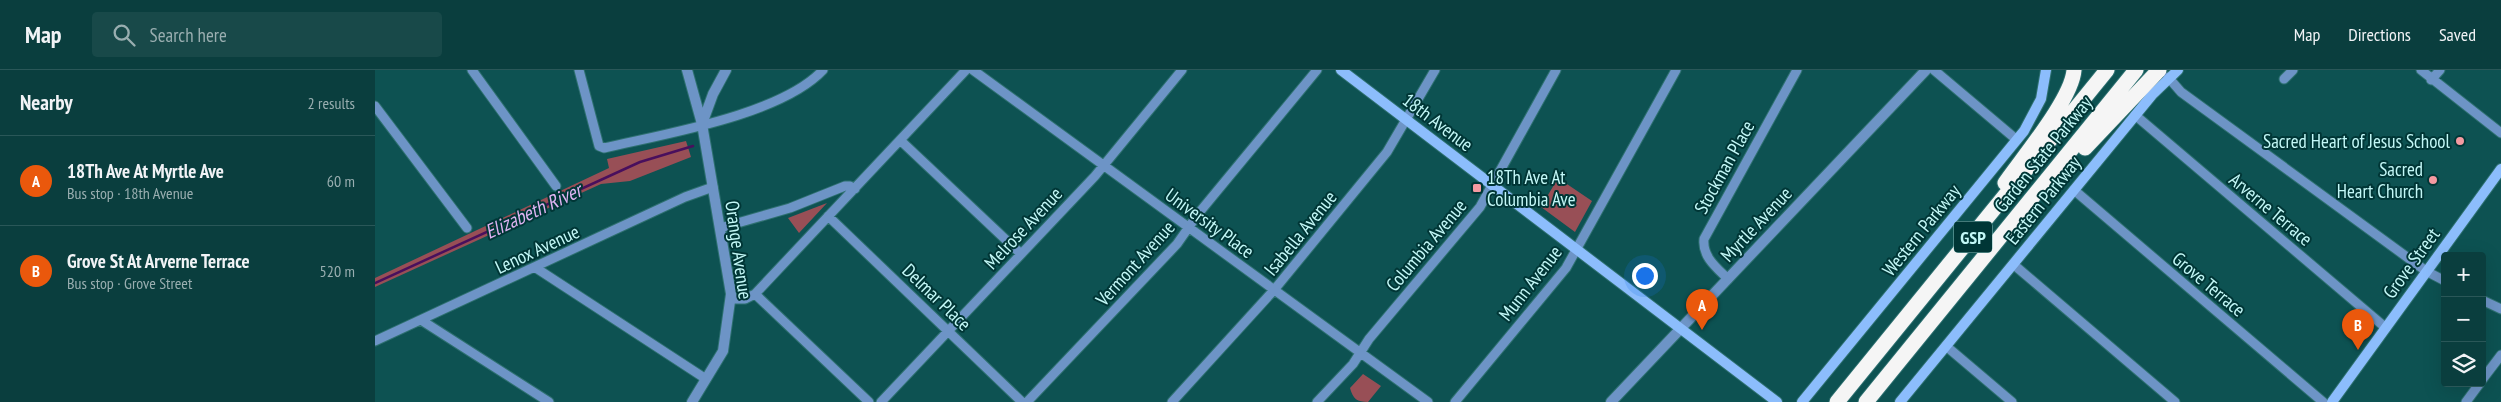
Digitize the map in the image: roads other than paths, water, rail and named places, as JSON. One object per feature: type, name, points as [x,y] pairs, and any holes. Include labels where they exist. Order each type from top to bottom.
[{"type":"highway","points":[[1934,284],[2063,99],[2071,83],[2074,70]]},
{"type":"highway","name":"Garden State Parkway","points":[[1837,402],[2107,70]]},
{"type":"highway","name":"Garden State Parkway","points":[[1866,402],[2005,233],[2135,70]]},
{"type":"highway","points":[[2005,233],[2164,74]]},
{"type":"main road","name":"18th Avenue","points":[[1341,70],[1777,402]]},
{"type":"main road","name":"Western Parkway","points":[[1802,402],[2017,140],[2039,106],[2046,70]]},
{"type":"main road","name":"Eastern Parkway","points":[[1900,402],[2135,115],[2164,74],[2178,70]]},
{"type":"main road","name":"Grove Street","points":[[2332,402],[2426,272],[2497,181],[2501,169]]},
{"type":"street","points":[[472,70],[556,186]]},
{"type":"street","points":[[579,70],[601,148],[702,124],[757,108],[799,89],[823,70]]},
{"type":"street","name":"Orange Avenue","points":[[687,70],[702,124],[731,299],[723,351],[692,402]]},
{"type":"street","points":[[702,124],[713,94],[726,70]]},
{"type":"street","points":[[731,299],[745,299],[755,294],[966,70]]},
{"type":"street","name":"University Place","points":[[973,70],[1428,402]]},
{"type":"street","name":"Melrose Avenue","points":[[881,402],[1104,165],[1182,70]]},
{"type":"street","name":"Vermont Avenue","points":[[1027,402],[1177,244],[1317,70]]},
{"type":"street","name":"Isabella Avenue","points":[[1172,402],[1274,290],[1387,152],[1435,70]]},
{"type":"street","name":"Columbia Avenue","points":[[1317,402],[1361,353],[1369,339],[1480,207],[1556,70]]},
{"type":"street","name":"Munn Avenue","points":[[1455,402],[1563,273],[1676,70]]},
{"type":"street","name":"Stockman Place","points":[[1728,279],[1709,258],[1704,248],[1704,239],[1797,70]]},
{"type":"street","name":"Myrtle Avenue","points":[[1611,402],[1926,70]]},
{"type":"street","points":[[1934,70],[2017,140]]},
{"type":"street","points":[[2284,80],[2293,70]]},
{"type":"street","points":[[2421,70],[2431,80],[2501,134]]},
{"type":"street","points":[[2431,80],[2440,70]]},
{"type":"street","points":[[2164,74],[2181,92],[2426,272],[2441,279]]},
{"type":"street","points":[[375,106],[467,228]]},
{"type":"street","name":"Arverne Terrace","points":[[2135,115],[2386,328]]},
{"type":"street","points":[[900,140],[1021,254]]},
{"type":"street","points":[[720,228],[790,208],[845,186],[855,188]]},
{"type":"street","name":"Lenox Avenue","points":[[375,342],[685,197],[713,187]]},
{"type":"street","name":"Grove Terrace","points":[[2074,190],[2323,402]]},
{"type":"street","name":"Delmar Place","points":[[829,216],[1022,402]]},
{"type":"street","points":[[2013,264],[2175,402]]},
{"type":"street","points":[[535,268],[706,380]]},
{"type":"street","points":[[755,294],[869,402]]},
{"type":"street","points":[[2486,302],[2501,309]]},
{"type":"street","points":[[421,320],[549,402]]},
{"type":"street","points":[[1946,346],[2012,402]]},
{"type":"street","points":[[2486,375],[2501,355]]},
{"type":"street","points":[[2466,402],[2477,387]]},
{"type":"waterway","name":"Elizabeth River","points":[[375,283],[640,162],[693,146]]},
{"type":"place","name":"Sacred Heart of Jesus School","points":[[2460,141]]},
{"type":"place","name":"Sacred Heart Church","points":[[2433,180]]},
{"type":"place","name":"18Th Ave At Columbia Ave","points":[[1477,188]]},
{"type":"place","name":"18Th Ave At Myrtle Ave","points":[[1702,330]]},
{"type":"place","name":"Grove St At Arverne Terrace","points":[[2358,350]]}]
